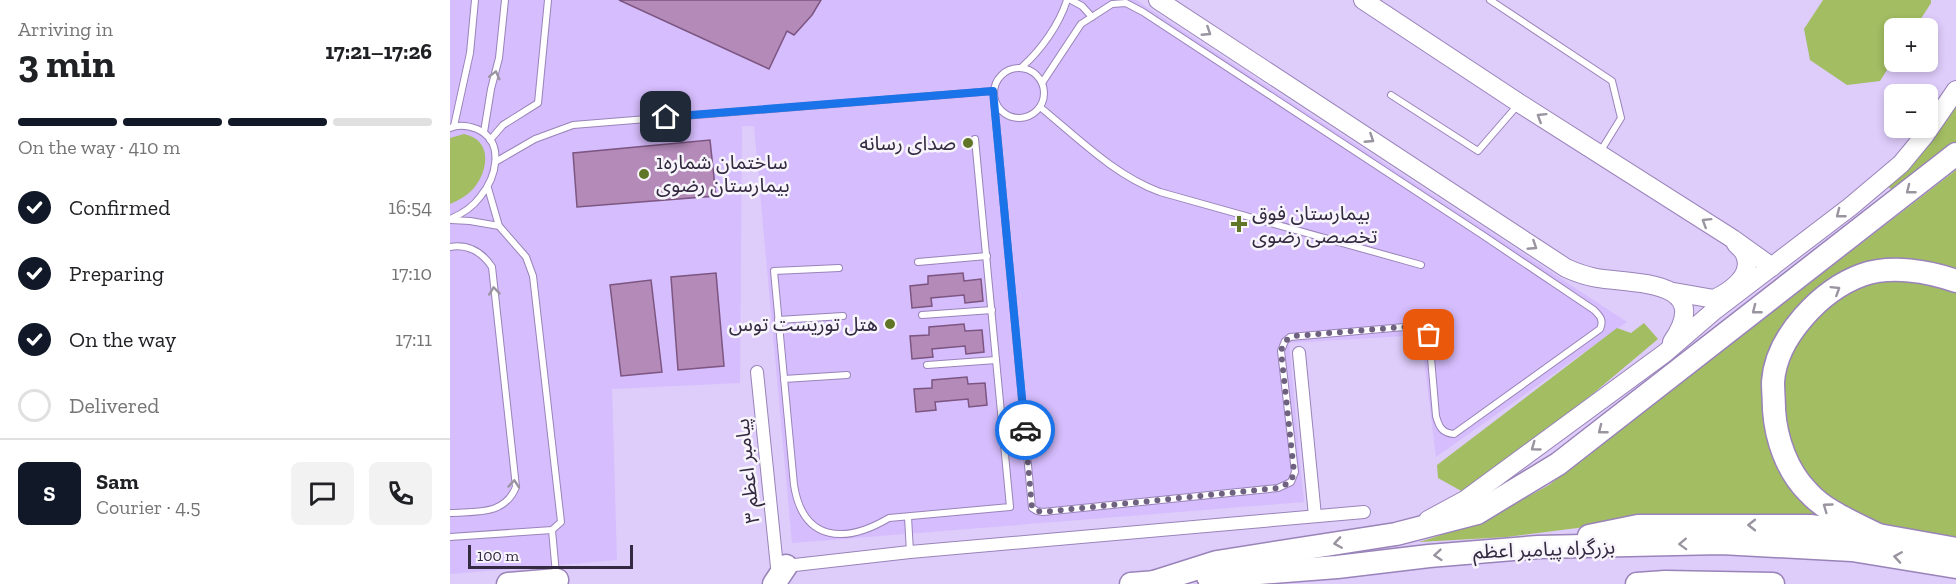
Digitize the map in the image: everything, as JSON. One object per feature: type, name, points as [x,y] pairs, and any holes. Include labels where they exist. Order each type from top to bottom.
[{"type":"highway","points":[[1143,583],[1217,562],[1396,534],[1478,513],[1558,464],[1956,154]]},
{"type":"highway","points":[[1878,535],[1835,513],[1808,493],[1785,459],[1775,423],[1773,381],[1783,348],[1803,316],[1832,291],[1863,275],[1899,269],[1936,274],[1956,281]]},
{"type":"highway","points":[[1538,547],[1638,526],[1810,525],[1956,549]]},
{"type":"highway","name":"بزرگراه پیامبر اعظم","points":[[1143,583],[1538,547],[1721,543],[1852,550],[1956,567]]},
{"type":"highway","points":[[508,584],[557,580]]},
{"type":"highway","points":[[1637,584],[1665,582],[1773,584]]},
{"type":"street","points":[[1158,0],[1566,268],[1583,276],[1656,285],[1674,292],[1714,299],[1737,284],[1747,265],[1746,256],[1733,239]]},
{"type":"street","points":[[1363,0],[1519,103],[1733,239],[1772,267]]},
{"type":"street","points":[[1396,534],[1465,500],[1665,353],[1715,310],[1850,207],[1901,164],[1925,135],[1956,90]]},
{"type":"street","points":[[1665,353],[1681,330],[1683,304],[1674,292]]},
{"type":"street","points":[[1299,352],[1315,516]]},
{"type":"street","name":"پیامبر اعظم ۳","points":[[757,372],[776,575]]},
{"type":"street","points":[[776,575],[910,552],[1364,512]]},
{"type":"lane","points":[[450,219],[472,206],[488,188],[496,161],[494,146],[484,132],[470,126],[452,127],[470,53],[475,0]]},
{"type":"lane","points":[[484,132],[499,58],[505,0]]},
{"type":"lane","points":[[490,140],[503,125],[538,103],[548,0]]},
{"type":"lane","points":[[1022,68],[1035,56],[1069,0],[1082,6],[1092,17]]},
{"type":"lane","points":[[1490,0],[1612,81],[1621,118],[1599,154]]},
{"type":"lane","points":[[994,100],[998,107],[1011,117],[1027,117],[1040,107],[1044,99],[1042,82],[1030,70],[1014,68],[999,76],[993,91],[1032,508],[1037,511],[1278,488],[1291,482],[1294,472],[1281,351],[1285,341],[1290,337],[1416,326],[1423,328],[1429,335],[1439,427],[1448,434],[1454,434],[1600,329],[1601,316],[1594,310],[1126,3],[1112,4],[1081,24],[1042,82]]},
{"type":"lane","points":[[496,161],[535,139],[573,125],[993,91]]},
{"type":"lane","points":[[1391,94],[1478,151],[1519,103]]},
{"type":"lane","points":[[1040,107],[1140,185],[1421,265]]},
{"type":"lane","points":[[839,268],[774,272],[795,493],[806,519],[824,532],[843,535],[875,526],[888,518],[1010,507],[975,139]]},
{"type":"lane","points":[[450,537],[552,530],[561,522],[533,276],[526,257],[499,226],[488,188]]},
{"type":"lane","points":[[450,219],[499,226]]},
{"type":"lane","points":[[450,247],[473,249],[486,258],[492,267],[516,488],[512,498],[504,506],[450,513]]},
{"type":"lane","points":[[918,262],[987,256]]},
{"type":"lane","points":[[922,315],[992,310]]},
{"type":"lane","points":[[778,320],[843,316]]},
{"type":"lane","points":[[927,365],[996,360]]},
{"type":"lane","points":[[784,379],[847,375]]},
{"type":"lane","points":[[908,517],[910,552]]},
{"type":"lane","points":[[552,530],[557,580]]},
{"type":"shaded area","name":"بیمارستان فوق تخصصی رضوی","points":[[450,0],[1136,0],[1627,322],[1436,457],[1421,335],[1289,343],[1304,502],[792,543],[754,126],[742,126],[740,383],[612,389],[617,560],[450,574]]},
{"type":"green space","points":[[1823,0],[1931,0],[1921,18],[1884,18],[1886,72],[1880,81],[1847,85],[1810,60],[1804,29]]},
{"type":"green space","points":[[1956,104],[1956,142],[1893,190],[1888,187],[1928,138],[1938,138],[1938,126]]},
{"type":"green space","points":[[464,134],[479,142],[485,156],[485,164],[474,188],[463,198],[450,204],[450,138]]},
{"type":"green space","points":[[1956,170],[1956,270],[1920,260],[1880,260],[1842,273],[1763,398],[1825,520],[1656,518],[1507,537],[1419,542],[1486,517],[1549,485]]},
{"type":"green space","points":[[1917,279],[1956,290],[1956,538],[1878,523],[1837,506],[1807,480],[1790,446],[1781,412],[1783,376],[1794,344],[1813,317],[1845,293],[1878,281]]},
{"type":"green space","points":[[1644,323],[1658,339],[1564,418],[1465,493],[1438,478],[1437,465],[1617,328],[1631,333]]},
{"type":"building","points":[[619,0],[821,0],[812,15],[794,35],[787,31],[769,69]]},
{"type":"building","name":"ساختمان شماره1 بیمارستان رضوی","points":[[710,140],[716,196],[577,207],[573,153]]},
{"type":"building","points":[[716,273],[724,366],[678,370],[671,277]]},
{"type":"building","points":[[963,273],[964,281],[981,279],[983,301],[965,303],[964,295],[931,298],[932,306],[912,308],[910,286],[928,284],[928,276]]},
{"type":"building","points":[[651,280],[662,372],[621,376],[610,285]]},
{"type":"building","points":[[964,324],[965,331],[982,330],[984,352],[966,354],[965,346],[932,349],[933,357],[912,359],[910,336],[929,335],[929,327]]},
{"type":"building","points":[[967,377],[968,384],[985,383],[987,405],[969,407],[968,399],[935,402],[936,410],[916,412],[914,389],[932,388],[932,380]]},
{"type":"way so far","points":[[1025,430],[1032,508],[1037,511],[1278,488],[1291,482],[1294,477],[1281,351],[1285,341],[1294,336],[1416,326],[1423,328],[1429,335]]},
{"type":"place","name":"صدای رسانه","points":[[968,143]]},
{"type":"place","name":"ساختمان شماره1 بیمارستان رضوی","points":[[644,174]]},
{"type":"place","name":"بیمارستان فوق تخصصی رضوی","points":[[1239,224]]},
{"type":"place","name":"هتل توریست توس","points":[[890,324]]},
{"type":"route","points":[[666,117],[993,91],[1025,430]]}]
